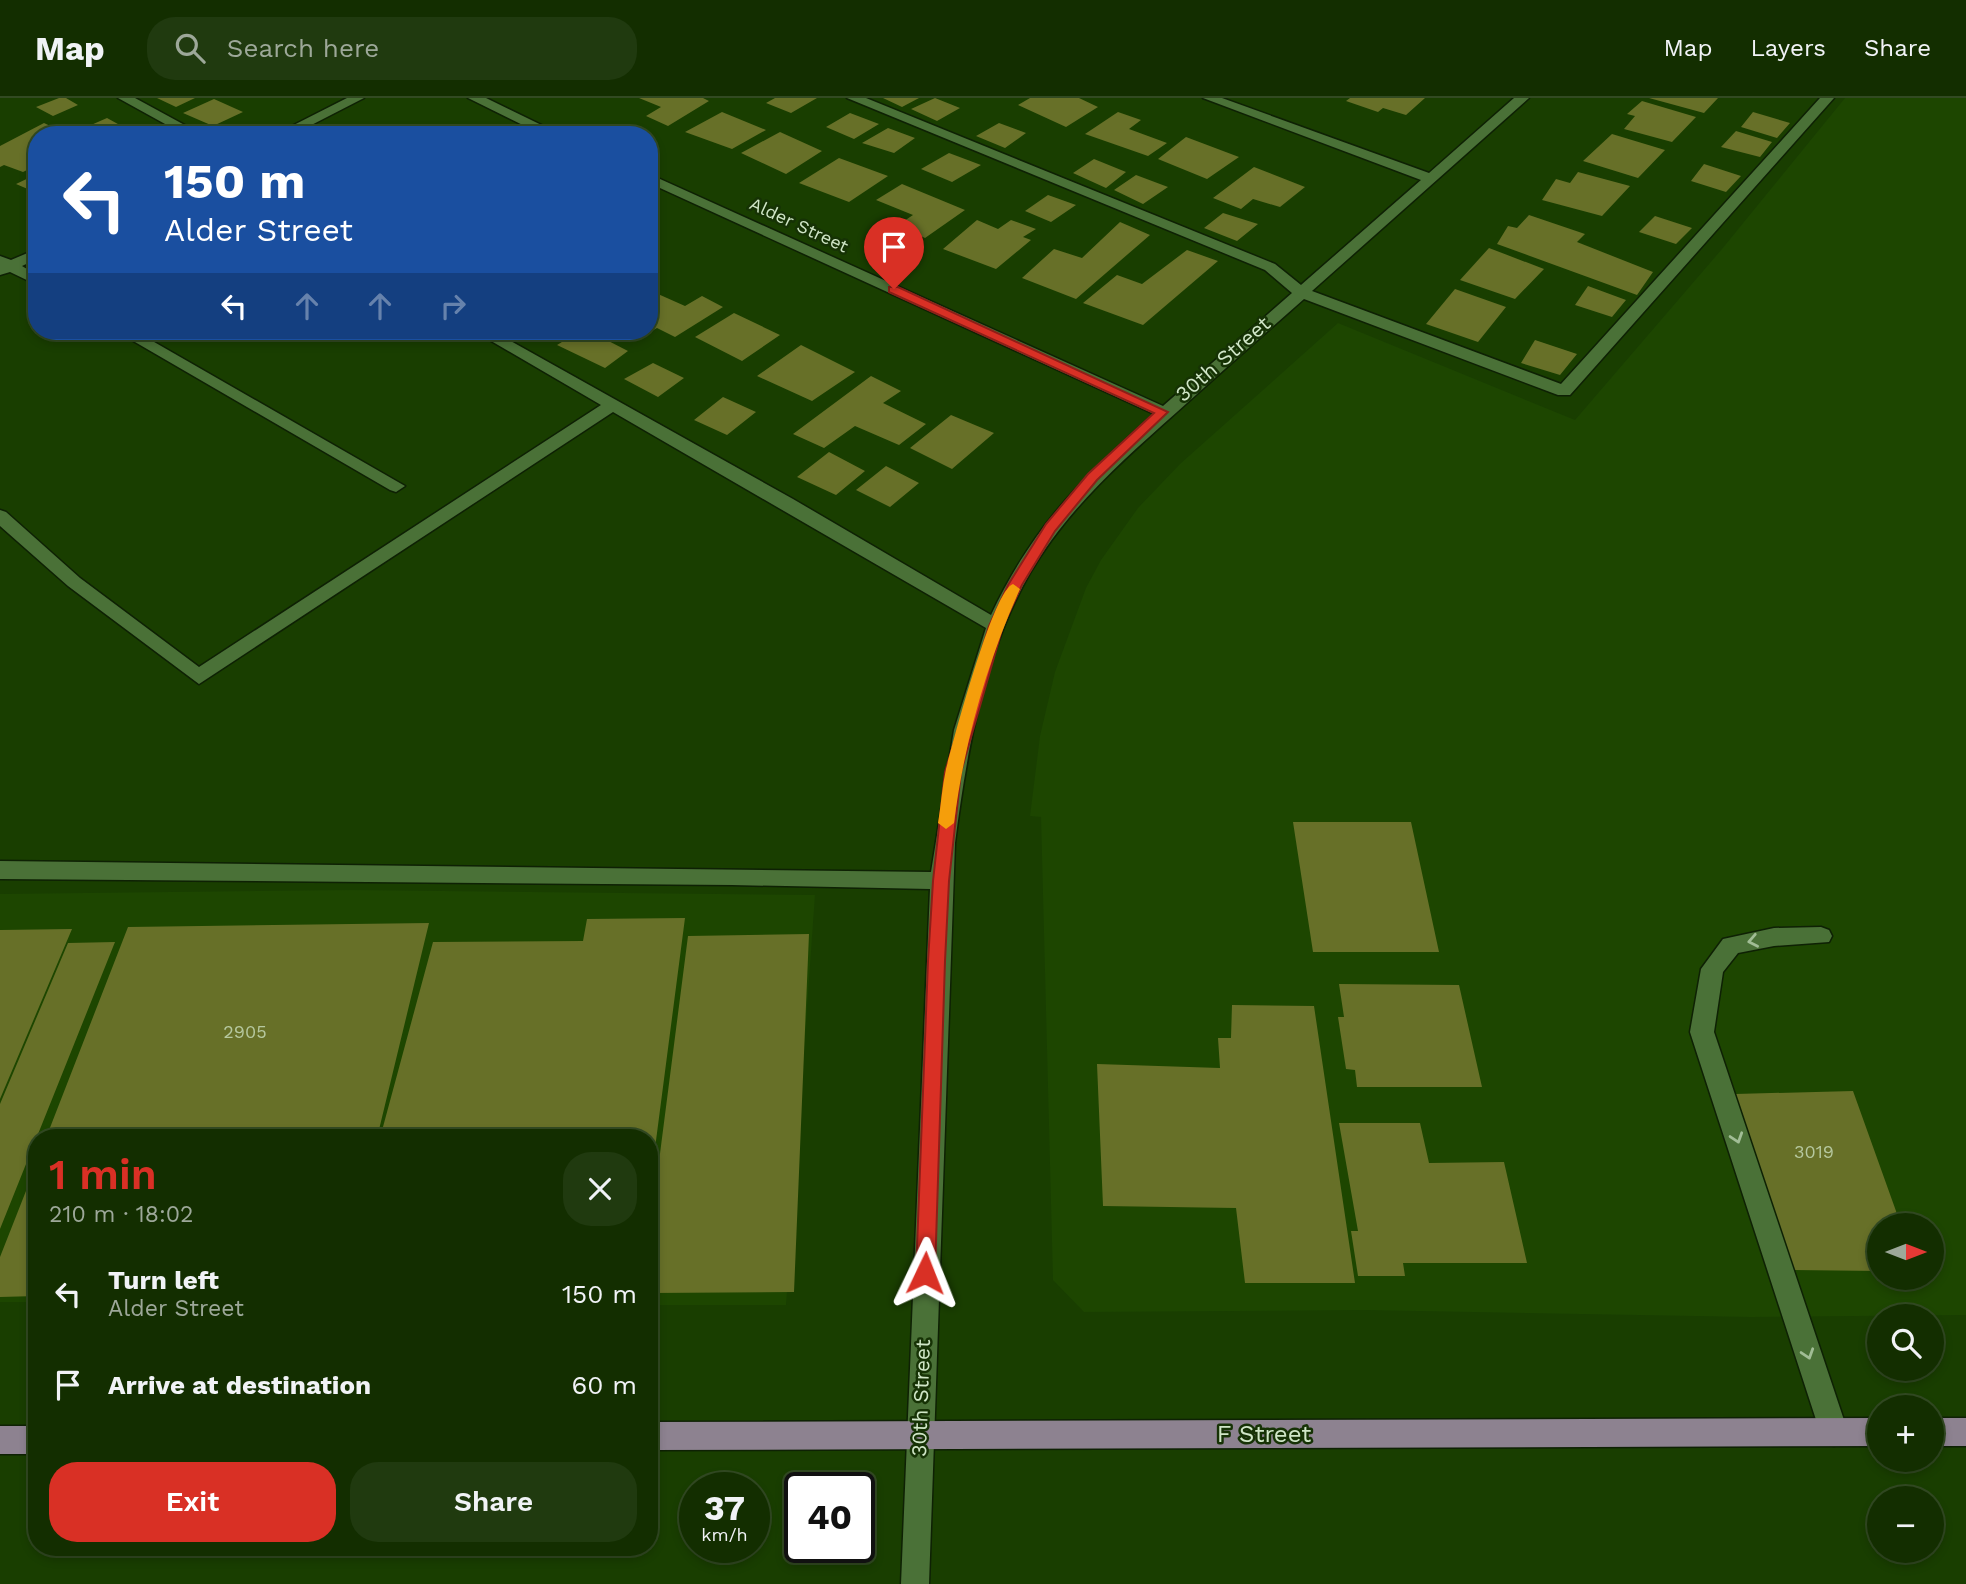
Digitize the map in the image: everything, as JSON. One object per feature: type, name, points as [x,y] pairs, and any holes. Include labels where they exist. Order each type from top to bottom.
[{"type":"main road","name":"F Street","points":[[658,1436],[1867,1432]]},
{"type":"main road","points":[[1944,1432],[1966,1432]]},
{"type":"main road","points":[[0,1440],[28,1440]]},
{"type":"street","points":[[125,98],[179,126]]},
{"type":"street","points":[[299,126],[357,98]]},
{"type":"street","points":[[475,98],[536,126]]},
{"type":"street","points":[[854,98],[1270,267],[1300,292],[1564,391],[1827,98]]},
{"type":"street","points":[[1210,98],[1430,178]]},
{"type":"street","name":"30th Street","points":[[915,1584],[941,881],[953,772],[996,626],[1015,585],[1051,528],[1093,477],[1162,412],[1522,98]]},
{"type":"street","name":"Alder Street","points":[[658,182],[1162,412]]},
{"type":"street","points":[[3,266],[28,256]]},
{"type":"street","points":[[3,266],[28,277]]},
{"type":"street","points":[[140,340],[396,486]]},
{"type":"street","points":[[498,340],[787,503],[996,626]]},
{"type":"street","points":[[0,516],[74,582],[199,677],[612,405]]},
{"type":"street","points":[[0,870],[719,876],[941,881]]},
{"type":"street","points":[[1821,936],[1774,937],[1731,946],[1712,969],[1702,1032],[1834,1432]]},
{"type":"shaded area","points":[[1845,98],[1966,98],[1966,1315],[1944,1315],[1944,1304],[1867,1304],[1867,1316],[1751,1317],[1364,1310],[1084,1312],[1053,1280],[1041,817],[1030,816],[1040,736],[1055,672],[1086,588],[1101,560],[1138,508],[1180,464],[1338,323],[1575,420],[1722,249]]},
{"type":"shaded area","points":[[352,890],[815,895],[786,1305],[658,1305],[658,1129],[28,1129],[28,1302],[0,1302],[0,894]]},
{"type":"building","points":[[66,98],[78,105],[53,116],[36,107]]},
{"type":"building","points":[[157,98],[195,98],[176,107]]},
{"type":"building","points":[[639,98],[703,98],[709,101],[668,126],[646,116],[661,107]]},
{"type":"building","points":[[775,98],[817,98],[791,113],[766,103]]},
{"type":"building","points":[[883,98],[919,98],[902,107]]},
{"type":"building","points":[[935,98],[960,108],[937,121],[911,109]]},
{"type":"building","points":[[1030,98],[1079,98],[1098,107],[1066,127],[1018,105]]},
{"type":"building","points":[[1350,98],[1425,98],[1406,115],[1383,108],[1378,112],[1346,101]]},
{"type":"building","points":[[1649,98],[1718,98],[1704,113]]},
{"type":"building","points":[[214,99],[243,112],[213,126],[183,113]]},
{"type":"building","points":[[1642,101],[1696,117],[1672,142],[1624,129],[1635,116],[1627,114]]},
{"type":"building","points":[[722,112],[766,130],[732,149],[685,132]]},
{"type":"building","points":[[1118,112],[1141,120],[1129,129],[1167,143],[1148,156],[1085,134]]},
{"type":"building","points":[[1753,112],[1790,123],[1777,138],[1741,127]]},
{"type":"building","points":[[850,113],[879,124],[854,139],[826,127]]},
{"type":"building","points":[[107,118],[122,126],[89,126]]},
{"type":"building","points":[[999,123],[1026,133],[1005,148],[976,136]]},
{"type":"building","points":[[888,128],[915,138],[894,153],[862,143]]},
{"type":"building","points":[[28,131],[28,170],[23,172],[4,165],[0,167],[0,146]]},
{"type":"building","points":[[1736,131],[1772,142],[1760,157],[1721,147]]},
{"type":"building","points":[[780,132],[822,151],[786,174],[741,153]]},
{"type":"building","points":[[1612,134],[1665,150],[1638,178],[1583,161]]},
{"type":"building","points":[[1186,137],[1239,157],[1207,179],[1158,159]]},
{"type":"building","points":[[949,153],[981,165],[952,182],[921,169]]},
{"type":"building","points":[[839,158],[888,176],[849,202],[799,183]]},
{"type":"building","points":[[1094,159],[1126,172],[1106,188],[1073,173]]},
{"type":"building","points":[[1704,164],[1741,176],[1726,192],[1691,181]]},
{"type":"building","points":[[1254,167],[1305,187],[1280,207],[1253,199],[1241,209],[1213,198]]},
{"type":"building","points":[[1578,172],[1630,186],[1602,216],[1542,200],[1556,179],[1570,183]]},
{"type":"building","points":[[1136,175],[1168,187],[1143,204],[1114,190]]},
{"type":"building","points":[[28,178],[28,189],[16,184]]},
{"type":"building","points":[[902,184],[965,210],[925,238],[898,225],[913,215],[876,200]]},
{"type":"building","points":[[1048,195],[1076,205],[1051,222],[1025,211]]},
{"type":"building","points":[[1223,213],[1258,224],[1237,241],[1204,228]]},
{"type":"building","points":[[1529,215],[1585,234],[1577,242],[1653,272],[1637,295],[1497,244],[1508,226],[1517,228]]},
{"type":"building","points":[[1655,216],[1692,228],[1676,244],[1639,232]]},
{"type":"building","points":[[977,220],[998,229],[1011,220],[1036,229],[1023,237],[1031,240],[996,269],[943,249]]},
{"type":"building","points":[[1120,222],[1150,235],[1076,299],[1022,278],[1054,249],[1082,258]]},
{"type":"building","points":[[1489,248],[1544,269],[1515,299],[1460,280]]},
{"type":"building","points":[[1187,250],[1218,261],[1143,325],[1083,303],[1117,275],[1142,284]]},
{"type":"building","points":[[1588,286],[1626,300],[1612,317],[1575,305]]},
{"type":"building","points":[[1455,289],[1506,307],[1478,342],[1426,324]]},
{"type":"building","points":[[658,294],[685,306],[702,296],[723,307],[675,337],[658,328]]},
{"type":"building","points":[[734,313],[780,335],[742,361],[695,337]]},
{"type":"building","points":[[565,340],[607,340],[628,351],[605,368],[557,345]]},
{"type":"building","points":[[1535,340],[1577,354],[1560,375],[1521,363]]},
{"type":"building","points":[[801,345],[855,372],[812,401],[757,376]]},
{"type":"building","points":[[653,363],[684,378],[658,397],[624,379]]},
{"type":"building","points":[[871,376],[901,391],[883,403],[926,424],[899,445],[855,426],[824,448],[793,434]]},
{"type":"building","points":[[723,397],[756,412],[727,435],[694,420]]},
{"type":"building","points":[[951,415],[994,433],[952,469],[910,448]]},
{"type":"building","points":[[829,452],[865,471],[836,495],[797,477]]},
{"type":"building","points":[[886,466],[919,483],[890,507],[856,490]]},
{"type":"building","points":[[1293,822],[1411,822],[1439,952],[1313,952]]},
{"type":"building","points":[[685,918],[658,1129],[382,1129],[433,942],[583,941],[587,919]]},
{"type":"building","points":[[429,923],[379,1129],[49,1129],[128,927]]},
{"type":"building","points":[[72,929],[0,1099],[0,930]]},
{"type":"building","points":[[809,934],[794,1292],[658,1293],[658,1169],[688,936]]},
{"type":"building","points":[[115,942],[40,1129],[28,1129],[28,1159],[0,1229],[0,1104],[68,943]]},
{"type":"building","points":[[1339,984],[1459,985],[1482,1087],[1357,1087],[1355,1070],[1346,1069],[1338,1017],[1344,1017]]},
{"type":"building","points":[[1232,1005],[1314,1006],[1355,1283],[1245,1283],[1236,1208],[1103,1206],[1097,1064],[1220,1068],[1218,1038],[1231,1038]]},
{"type":"building","points":[[1853,1091],[1897,1213],[1867,1213],[1867,1271],[1792,1270],[1735,1094]]},
{"type":"building","points":[[1339,1123],[1420,1123],[1429,1163],[1504,1162],[1527,1263],[1403,1263],[1405,1276],[1358,1276],[1351,1231],[1358,1231]]},
{"type":"building","points":[[28,1186],[28,1296],[0,1297],[0,1257]]},
{"type":"slow traffic","points":[[946,823],[953,772],[980,675],[996,626],[1013,589]]},
{"type":"route","points":[[894,289],[1162,412],[1093,477],[1051,528],[1015,585],[996,626],[953,772],[946,823],[936,961],[925,1273]]}]
